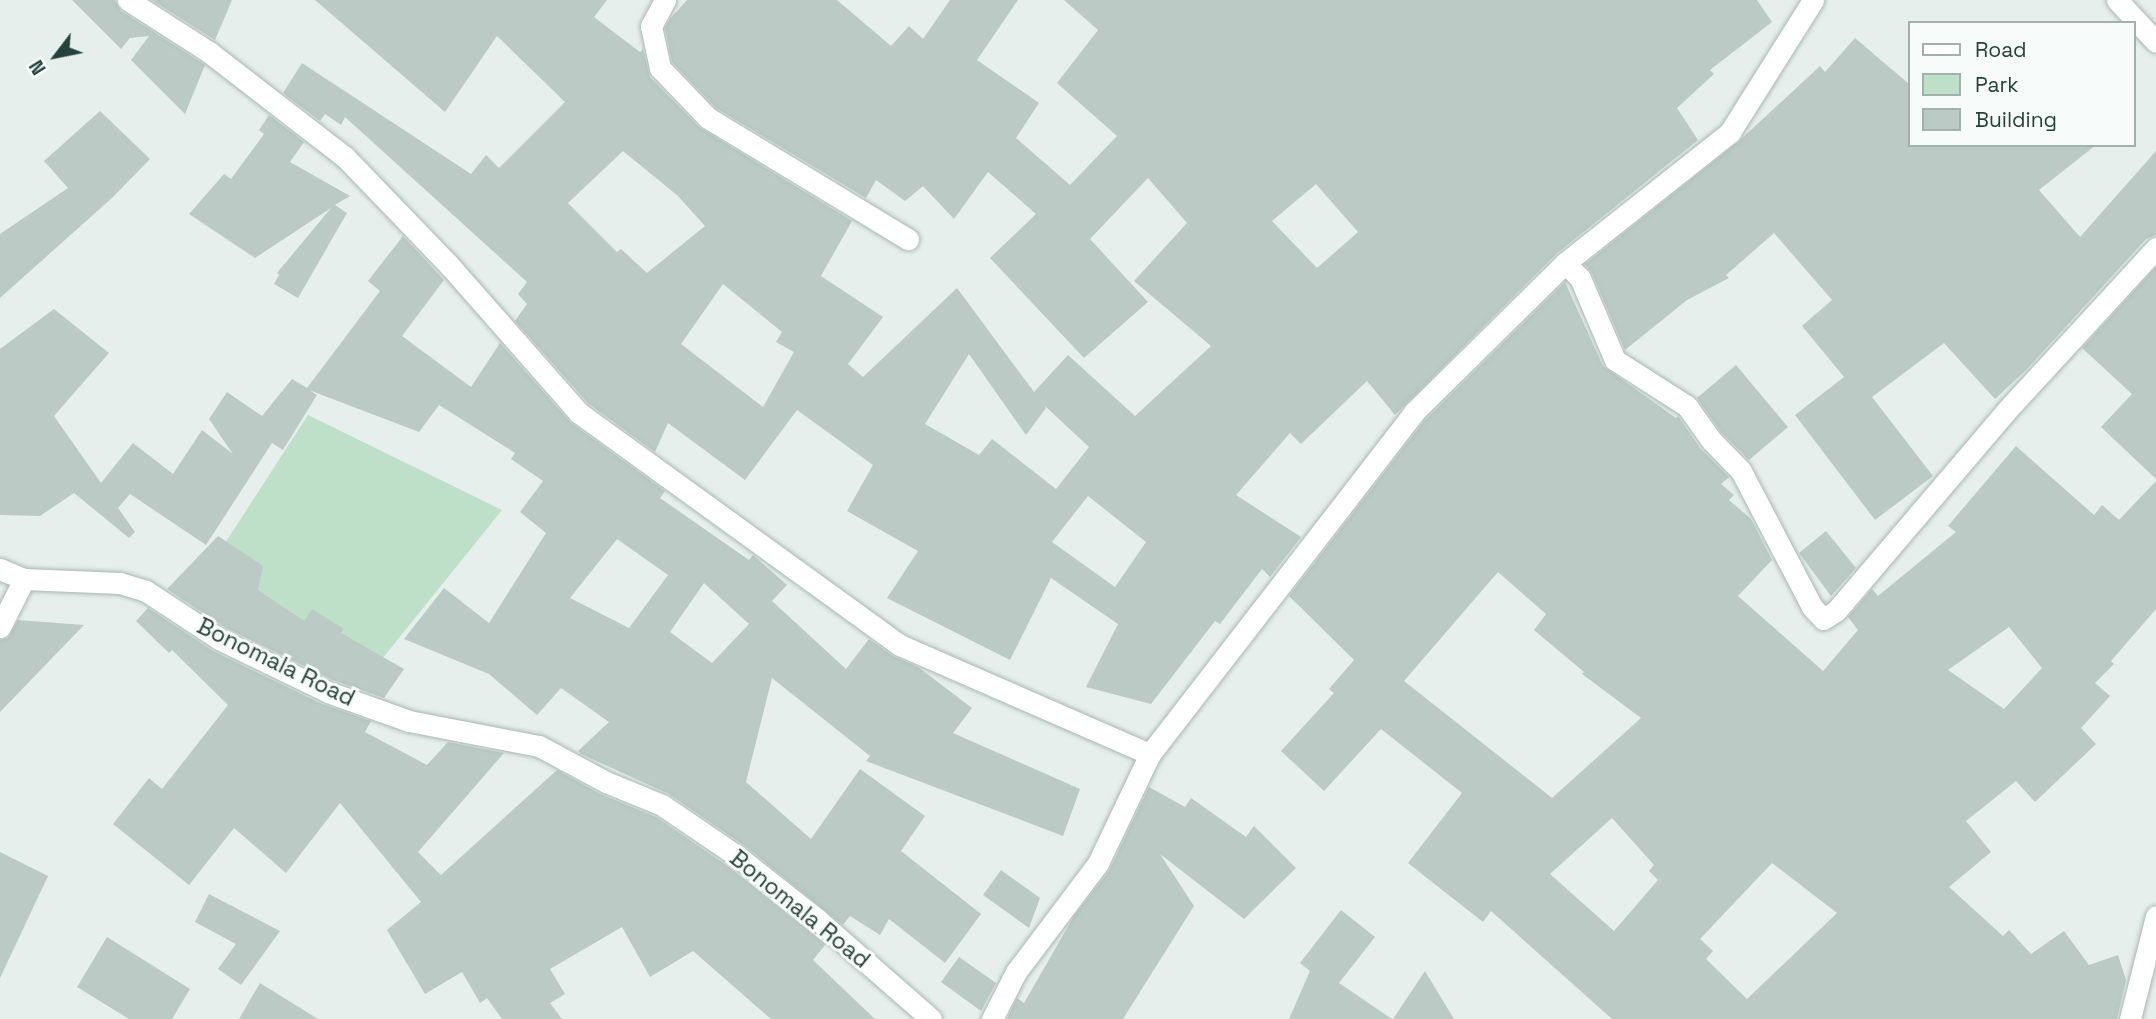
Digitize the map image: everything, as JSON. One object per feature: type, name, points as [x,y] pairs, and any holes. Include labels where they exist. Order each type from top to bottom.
[{"type":"street","points":[[128,0],[209,52],[345,157],[449,265],[579,413],[900,645],[1150,754]]},
{"type":"street","points":[[665,0],[651,26],[660,68],[708,118],[908,239]]},
{"type":"street","points":[[992,1019],[1016,972],[1098,863],[1150,754],[1414,412],[1565,262],[1730,132],[1813,0]]},
{"type":"street","points":[[2117,0],[2156,42]]},
{"type":"street","points":[[1565,262],[1580,278],[1615,360],[1687,406],[1711,440],[1741,471],[1812,607],[1823,619],[1836,611],[2008,409],[2156,248]]},
{"type":"street","name":"Bonomala Road","points":[[0,569],[24,579],[120,583],[146,591],[219,639],[328,692],[409,721],[539,746],[606,782],[662,806],[737,856],[818,920],[931,1019]]},
{"type":"street","points":[[0,627],[24,579]]},
{"type":"street","points":[[2130,1019],[2156,916]]},
{"type":"green space","points":[[308,415],[502,510],[378,664],[203,577]]},
{"type":"building","points":[[72,0],[115,0],[121,11],[205,65],[185,114],[131,60],[149,36],[130,38],[121,49]]},
{"type":"building","points":[[152,0],[232,0],[215,40]]},
{"type":"building","points":[[315,0],[607,0],[594,17],[640,52],[643,49],[650,77],[699,127],[852,221],[821,276],[883,317],[848,364],[863,377],[957,288],[1034,392],[1068,355],[1135,416],[1211,346],[1134,281],[1187,223],[1148,178],[1090,239],[1148,302],[1084,358],[990,258],[1036,214],[988,172],[954,219],[923,186],[905,201],[876,180],[866,198],[716,108],[672,62],[665,28],[670,19],[687,0],[837,0],[891,46],[909,26],[923,39],[950,0],[1018,0],[977,60],[1039,103],[1016,138],[1070,185],[1117,136],[1057,83],[1098,30],[1064,0],[1757,0],[1772,22],[1710,70],[1714,74],[1677,108],[1698,140],[1556,254],[1395,415],[1367,381],[1301,444],[1290,433],[1236,495],[1301,537],[1270,577],[1262,569],[1220,624],[1215,621],[1151,704],[1086,687],[1118,624],[1051,578],[1010,660],[887,598],[918,551],[847,511],[873,465],[797,410],[745,480],[668,423],[655,452],[588,403],[515,321],[527,304],[518,294],[527,282],[345,117],[341,125],[325,114],[320,121],[283,93],[302,63],[471,174],[486,155],[499,168],[565,102],[497,36],[445,112]],"holes":[[[623,151],[678,196],[705,226],[647,273],[621,249],[617,252],[568,203]],[[1316,184],[1358,232],[1317,268],[1272,221]],[[723,284],[782,332],[776,342],[794,352],[763,407],[681,344]],[[969,354],[1026,435],[1046,408],[1044,405],[1089,447],[1056,489],[992,439],[979,455],[925,424]],[[1088,496],[1146,542],[1115,587],[1052,542]]]},
{"type":"building","points":[[1855,38],[1908,83],[1908,147],[2093,147],[2039,190],[2080,237],[2156,151],[2156,235],[2146,239],[2026,370],[1995,399],[1944,343],[1872,397],[1933,476],[1875,520],[1795,415],[1844,377],[1802,326],[1832,300],[1774,233],[1726,275],[1729,278],[1687,300],[1625,350],[1592,273],[1585,264],[1738,142],[1820,66],[1825,72]]},
{"type":"building","points":[[100,111],[150,159],[113,197],[0,298],[0,234],[68,188],[44,161]]},
{"type":"building","points":[[269,115],[304,142],[290,162],[350,196],[335,205],[347,213],[298,298],[274,284],[279,275],[277,273],[331,208],[255,258],[189,214],[224,174],[231,179],[264,134],[259,130]]},
{"type":"building","points":[[403,236],[444,280],[402,336],[471,387],[500,343],[571,423],[665,491],[660,498],[749,560],[753,555],[787,585],[772,601],[846,669],[869,639],[893,656],[918,667],[972,708],[953,733],[1080,789],[1063,836],[866,761],[870,756],[772,678],[746,782],[811,839],[860,769],[925,816],[901,851],[981,914],[945,963],[889,919],[880,935],[850,916],[843,925],[745,846],[669,794],[581,754],[578,751],[609,722],[561,688],[537,715],[489,674],[404,639],[444,588],[489,623],[546,533],[520,512],[543,481],[511,459],[515,453],[439,405],[419,432],[309,390],[317,395],[283,450],[272,443],[206,545],[130,494],[118,508],[135,532],[129,538],[74,493],[40,516],[0,515],[0,349],[54,309],[109,353],[54,416],[101,483],[133,443],[173,474],[202,430],[233,454],[209,419],[227,392],[262,416],[292,379],[307,388],[380,291],[368,281]],"holes":[[[617,539],[668,575],[629,628],[570,598]],[[704,583],[749,624],[712,663],[670,632]]]},
{"type":"building","points":[[2156,267],[2156,479],[2101,427],[2132,394],[2082,348]]},
{"type":"building","points":[[1565,282],[1603,366],[1676,418],[1678,416],[1700,448],[1729,477],[1721,484],[1734,495],[1729,500],[1751,519],[1772,560],[1738,596],[1823,671],[1858,630],[1848,617],[1872,589],[1878,596],[1956,532],[1948,526],[2016,446],[2094,515],[2102,505],[2119,520],[2156,481],[2156,609],[2111,661],[2114,664],[2095,683],[2110,696],[2081,728],[2096,744],[2035,802],[2016,781],[1966,821],[1991,852],[1949,887],[2003,936],[2009,930],[2031,954],[2064,931],[2089,965],[2118,955],[2126,980],[2117,1019],[1612,1019],[1491,911],[1483,922],[1408,863],[1462,793],[1381,729],[1324,791],[1281,751],[1334,693],[1329,689],[1354,660],[1289,596],[1424,421]],"holes":[[[1498,572],[1546,614],[1534,630],[1584,672],[1582,674],[1641,718],[1552,798],[1404,681]],[[2009,627],[2042,668],[2004,709],[1948,670]],[[1612,818],[1654,865],[1649,871],[1658,880],[1614,931],[1550,874]],[[1772,863],[1837,913],[1747,999],[1706,959],[1713,951],[1700,939]]]},
{"type":"building","points":[[1736,365],[1788,427],[1749,460],[1721,432],[1697,398]]},
{"type":"building","points":[[1826,531],[1856,568],[1831,596],[1799,553]]},
{"type":"building","points":[[218,536],[263,566],[258,590],[304,621],[312,609],[344,629],[341,633],[404,669],[384,698],[333,680],[226,628],[167,589]]},
{"type":"building","points":[[148,608],[213,651],[322,704],[371,721],[365,732],[427,765],[448,742],[504,753],[418,852],[441,875],[557,770],[600,794],[656,817],[729,867],[826,944],[813,960],[875,1019],[771,1019],[693,951],[650,977],[622,927],[550,969],[565,994],[550,1003],[562,1019],[502,1019],[487,998],[480,1003],[462,972],[425,994],[387,930],[421,902],[340,803],[286,873],[234,828],[189,885],[113,824],[149,778],[162,789],[228,705],[172,650],[169,653],[136,621]]},
{"type":"building","points":[[18,620],[84,625],[0,712],[0,640],[8,638]]},
{"type":"building","points":[[1149,787],[1185,807],[1191,798],[1246,837],[1254,826],[1296,868],[1244,919],[1160,854],[1194,906],[1123,1019],[1007,1019],[1017,998],[1024,1003],[1074,916],[1109,871]]},
{"type":"building","points":[[0,852],[48,876],[0,978]]},
{"type":"building","points":[[1001,870],[1040,898],[1029,928],[983,895]]},
{"type":"building","points":[[209,894],[280,931],[241,985],[218,969],[236,944],[195,922]]},
{"type":"building","points":[[1341,910],[1375,937],[1339,983],[1392,1019],[1289,1019],[1310,971],[1300,963]]},
{"type":"building","points":[[107,937],[190,989],[172,1019],[129,1019],[77,987]]},
{"type":"building","points":[[959,957],[996,983],[981,1011],[941,982]]},
{"type":"building","points":[[1425,971],[1454,1019],[1393,1019]]},
{"type":"building","points":[[260,983],[318,1019],[239,1019]]}]
